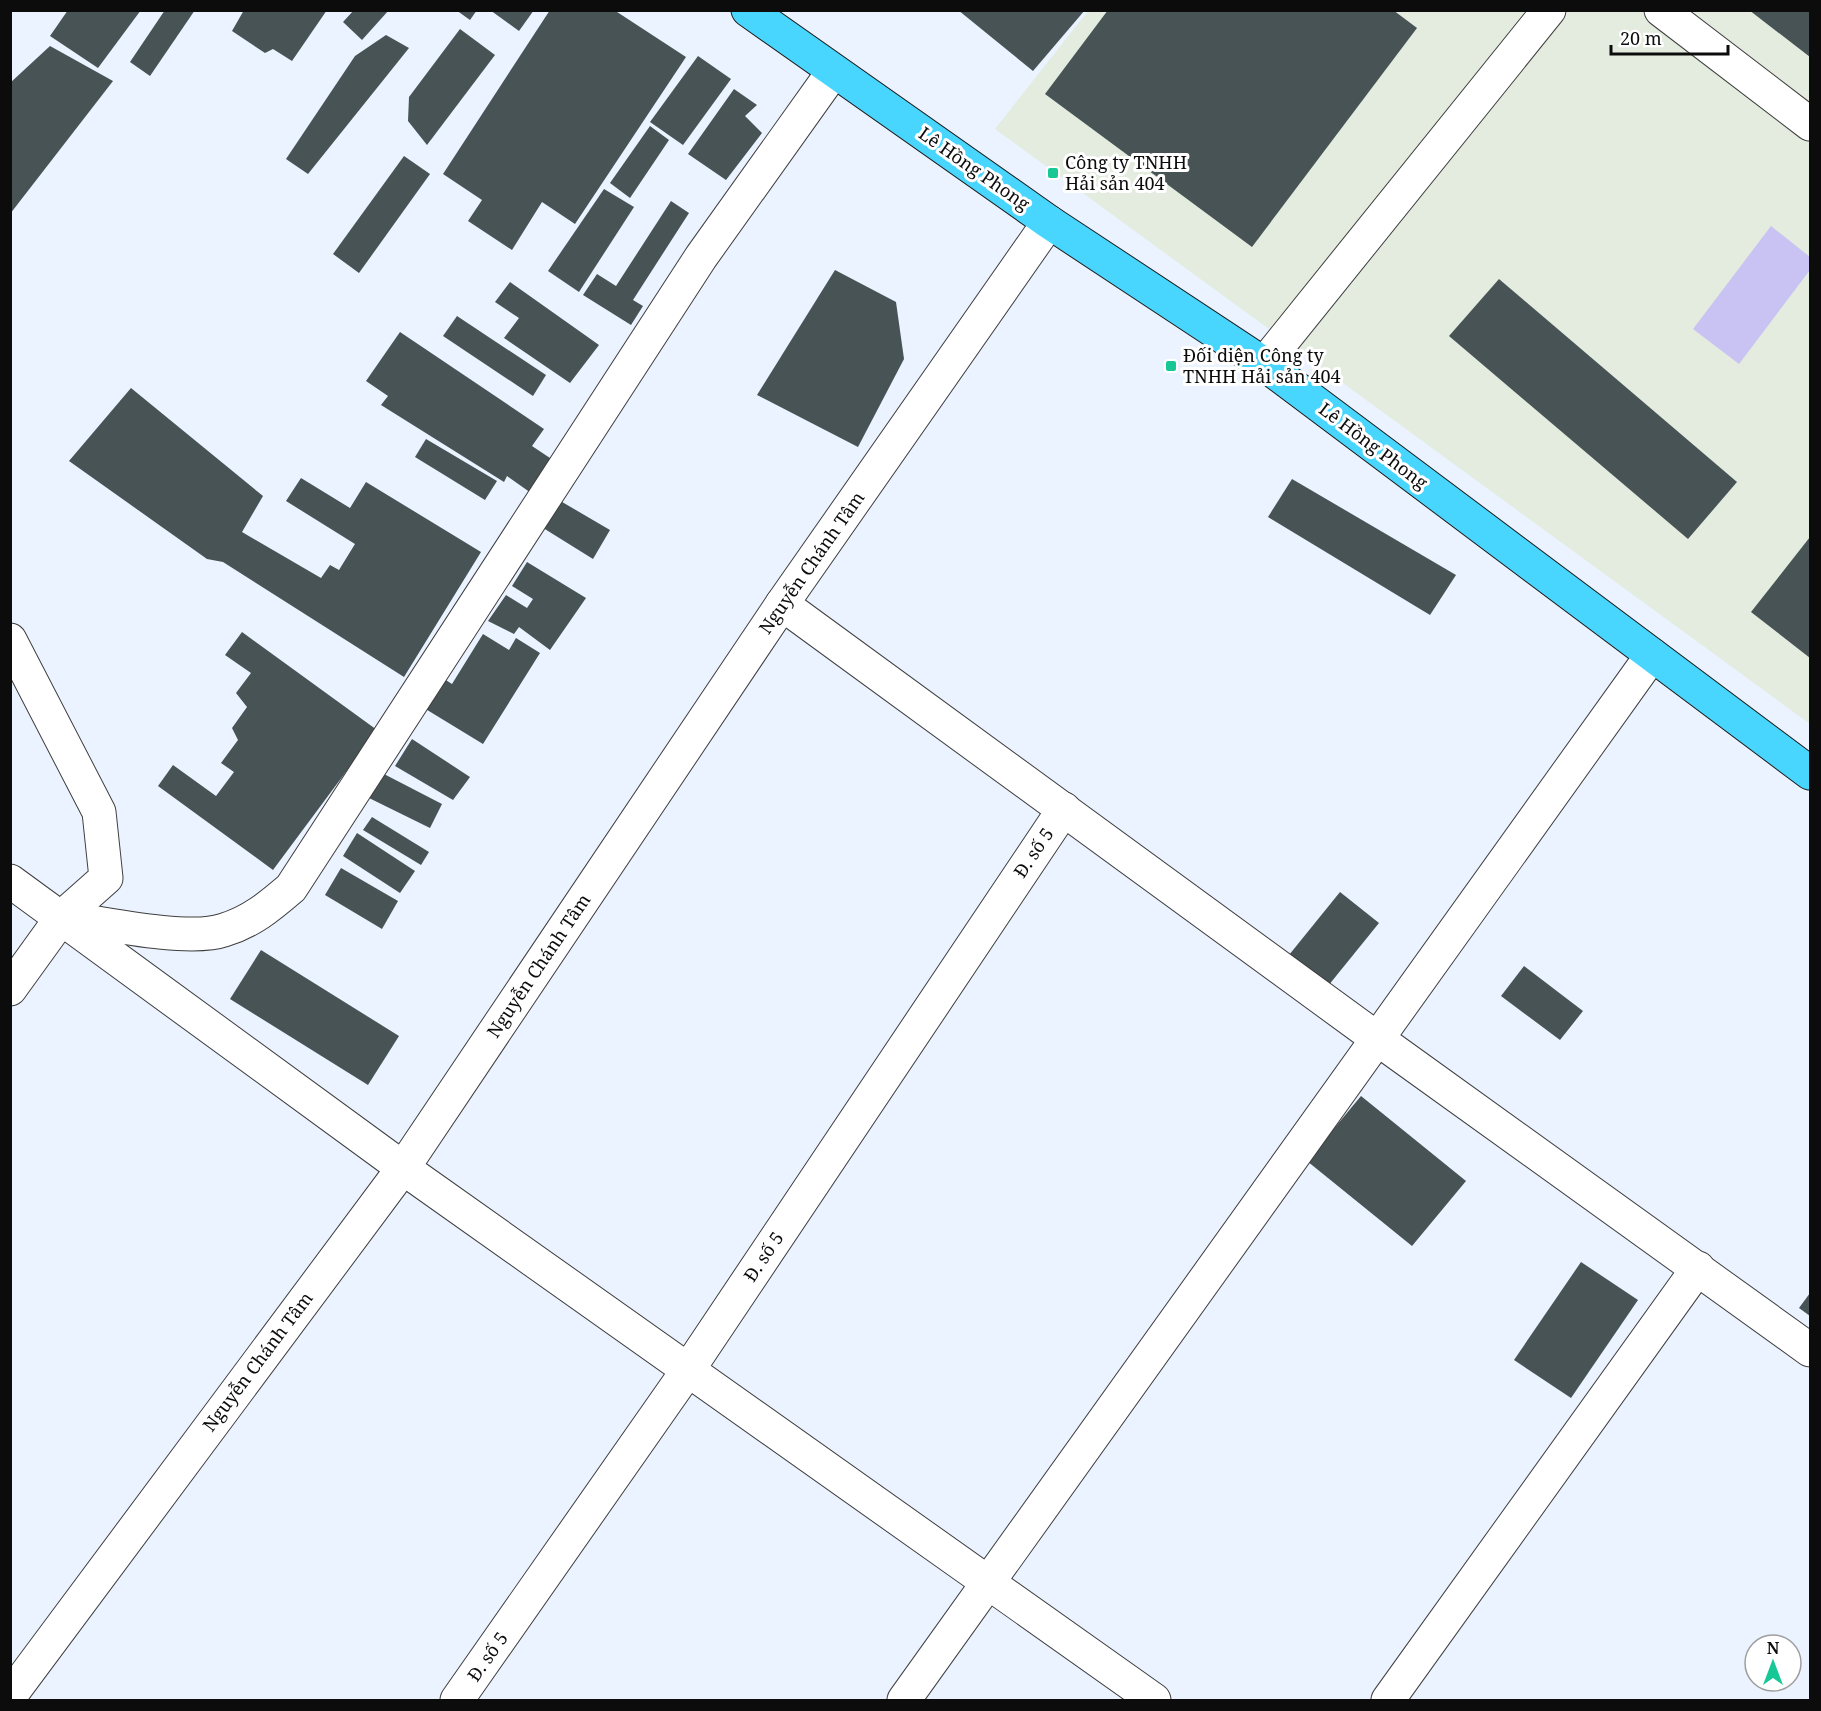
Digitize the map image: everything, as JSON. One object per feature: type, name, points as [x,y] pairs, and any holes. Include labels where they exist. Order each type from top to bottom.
[{"type":"highway","name":"Lê Hồng Phong","points":[[748,10],[1049,222],[1264,364],[1810,773]]},
{"type":"street","points":[[1264,364],[1549,10]]},
{"type":"street","points":[[1661,10],[1810,124]]},
{"type":"street","points":[[62,917],[178,934],[223,931],[260,914],[291,888],[701,257],[833,72]]},
{"type":"street","name":"Nguyễn Chánh Tâm","points":[[10,1696],[403,1168],[782,604],[1049,222]]},
{"type":"street","points":[[782,604],[1379,1040],[1810,1350]]},
{"type":"street","points":[[10,640],[99,812],[106,878],[62,917],[10,989]]},
{"type":"street","points":[[904,1701],[987,1581],[1379,1040],[1652,655]]},
{"type":"street","name":"Đ. số 5","points":[[457,1701],[688,1370],[1064,809]]},
{"type":"street","points":[[10,881],[403,1168],[1154,1701]]},
{"type":"street","points":[[1388,1701],[1698,1268]]},
{"type":"shaded area","points":[[1088,11],[1810,11],[1810,724],[995,129]]},
{"type":"shaded area","points":[[1771,226],[1810,257],[1810,270],[1739,364],[1693,329]]},
{"type":"building","points":[[68,10],[141,10],[98,68],[50,36]]},
{"type":"building","points":[[165,10],[195,10],[150,76],[130,62]]},
{"type":"building","points":[[244,10],[327,10],[292,61],[273,49],[265,53],[232,31]]},
{"type":"building","points":[[354,10],[389,10],[362,40],[343,22]]},
{"type":"building","points":[[456,10],[477,10],[470,20]]},
{"type":"building","points":[[490,10],[534,10],[519,31]]},
{"type":"building","points":[[550,10],[614,10],[686,57],[575,224],[542,202],[512,250],[468,221],[482,200],[443,174]]},
{"type":"building","points":[[958,10],[1085,10],[1033,71]]},
{"type":"building","points":[[1108,10],[1393,10],[1417,28],[1252,247],[1045,94]]},
{"type":"building","points":[[1749,10],[1810,10],[1810,57]]},
{"type":"building","points":[[460,29],[495,55],[427,145],[408,121],[409,97]]},
{"type":"building","points":[[386,35],[409,48],[308,174],[286,159],[355,56]]},
{"type":"building","points":[[50,46],[113,81],[10,214],[10,83]]},
{"type":"building","points":[[698,56],[731,79],[683,145],[650,122]]},
{"type":"building","points":[[734,89],[757,105],[745,116],[762,133],[726,180],[688,154]]},
{"type":"building","points":[[650,126],[669,140],[630,198],[610,183]]},
{"type":"building","points":[[404,156],[430,174],[359,273],[333,254]]},
{"type":"building","points":[[604,189],[634,207],[579,292],[548,271]]},
{"type":"building","points":[[671,201],[689,213],[633,300],[643,306],[631,325],[583,295],[597,274],[616,286]]},
{"type":"building","points":[[835,270],[896,302],[904,359],[858,447],[757,395]]},
{"type":"building","points":[[1499,279],[1737,482],[1688,539],[1449,336]]},
{"type":"building","points":[[510,282],[599,345],[570,383],[504,338],[519,318],[495,302]]},
{"type":"building","points":[[457,316],[546,375],[533,396],[443,336]]},
{"type":"building","points":[[400,332],[544,429],[532,446],[553,460],[531,493],[507,476],[504,482],[381,405],[388,396],[366,381]]},
{"type":"building","points":[[131,388],[263,496],[242,532],[321,578],[330,565],[339,570],[355,544],[286,501],[301,478],[350,508],[366,482],[481,552],[404,677],[223,562],[207,559],[69,461]]},
{"type":"building","points":[[426,439],[497,481],[485,500],[415,457]]},
{"type":"building","points":[[1292,479],[1456,575],[1430,615],[1268,517]]},
{"type":"building","points":[[557,499],[610,530],[593,559],[540,526]]},
{"type":"building","points":[[1810,537],[1810,658],[1751,612]]},
{"type":"building","points":[[527,562],[586,598],[550,650],[519,627],[514,634],[488,621],[506,595],[527,608],[533,599],[512,586]]},
{"type":"building","points":[[242,632],[377,730],[273,870],[158,786],[173,765],[216,796],[234,772],[221,763],[238,740],[232,728],[247,707],[236,693],[251,673],[225,655]]},
{"type":"building","points":[[483,634],[509,650],[516,638],[540,653],[483,744],[419,705],[438,675],[452,684]]},
{"type":"building","points":[[412,739],[470,777],[453,800],[395,766]]},
{"type":"building","points":[[382,773],[442,804],[430,828],[369,798]]},
{"type":"building","points":[[372,817],[429,852],[421,865],[363,830]]},
{"type":"building","points":[[357,833],[415,871],[400,893],[343,856]]},
{"type":"building","points":[[341,868],[398,901],[382,929],[325,895]]},
{"type":"building","points":[[1340,892],[1379,923],[1328,986],[1289,955]]},
{"type":"building","points":[[261,950],[399,1036],[368,1085],[230,999]]},
{"type":"building","points":[[1524,966],[1583,1011],[1560,1040],[1501,996]]},
{"type":"building","points":[[1361,1096],[1466,1181],[1412,1246],[1307,1161]]},
{"type":"building","points":[[1581,1262],[1638,1300],[1571,1398],[1514,1360]]},
{"type":"building","points":[[1810,1293],[1810,1316],[1799,1308]]},
{"type":"place","name":"Công ty TNHH Hải sản 404","points":[[1053,173]]},
{"type":"place","name":"Đối diện Công ty TNHH Hải sản 404","points":[[1171,366]]}]
